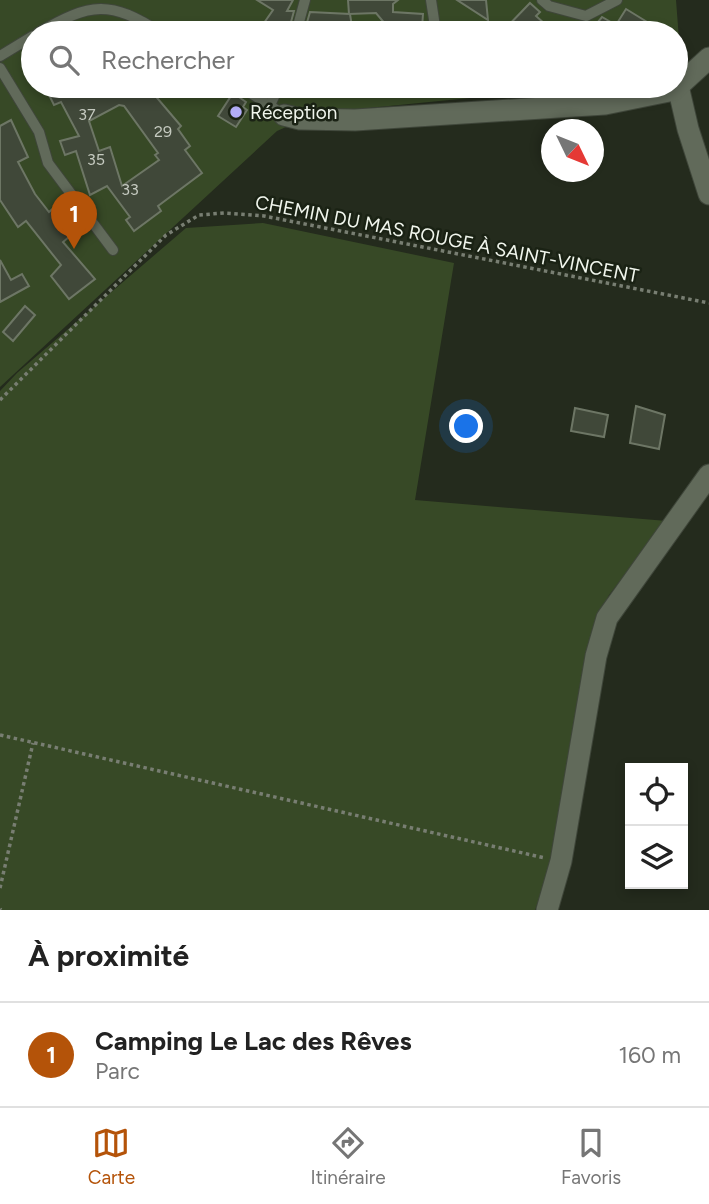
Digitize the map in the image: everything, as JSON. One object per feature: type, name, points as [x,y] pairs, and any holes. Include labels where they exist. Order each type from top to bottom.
[{"type":"street","points":[[688,77],[709,58]]},
{"type":"street","points":[[277,110],[310,120],[355,120],[605,104],[639,98]]},
{"type":"street","points":[[681,98],[709,194]]},
{"type":"street","points":[[547,910],[561,862],[596,656],[607,618],[709,475]]},
{"type":"lane","points":[[299,21],[305,0]]},
{"type":"lane","points":[[431,0],[434,21]]},
{"type":"lane","points":[[542,0],[549,6],[586,16],[617,0]]},
{"type":"lane","points":[[59,21],[111,4],[140,21]]},
{"type":"lane","points":[[0,57],[21,44]]},
{"type":"lane","points":[[0,68],[39,132],[48,163],[113,250]]},
{"type":"lane","points":[[258,98],[277,110],[278,98]]},
{"type":"path","name":"CHEMIN DU MAS ROUGE À SAINT-VINCENT","points":[[0,400],[166,235],[199,215],[224,213],[299,222],[709,303]]},
{"type":"path","points":[[0,734],[561,862]]},
{"type":"path","points":[[0,888],[34,742]]},
{"type":"green space","points":[[0,0],[676,0],[678,21],[21,21],[21,98],[470,98],[318,113],[277,131],[0,387]]},
{"type":"green space","points":[[263,223],[454,263],[415,500],[667,521],[609,595],[596,621],[556,853],[535,910],[0,910],[0,391],[17,373],[186,228]]},
{"type":"building","points":[[257,0],[293,0],[287,11],[294,11],[291,21],[265,21],[273,10]]},
{"type":"building","points":[[348,0],[398,0],[393,4],[393,12],[423,14],[422,21],[383,21],[376,13],[349,14]]},
{"type":"building","points":[[457,0],[486,0],[488,20]]},
{"type":"building","points":[[530,3],[540,12],[536,16],[542,21],[513,21]]},
{"type":"building","points":[[626,9],[646,21],[618,21]]},
{"type":"building","points":[[310,12],[350,14],[351,21],[307,21]]},
{"type":"building","points":[[50,98],[157,98],[181,126],[178,129],[190,146],[185,150],[202,173],[158,206],[161,211],[134,231],[126,220],[130,217],[107,186],[90,195],[76,151],[65,155],[60,141],[79,136],[61,102],[54,105]],"holes":[[[119,105],[124,106],[158,153],[155,155],[159,160],[122,186],[110,147],[99,151],[89,121]]]},
{"type":"building","points":[[230,98],[240,98],[246,102],[243,107],[247,110],[236,127],[218,116]]},
{"type":"building","points":[[11,120],[28,157],[18,162],[35,194],[49,212],[57,205],[77,230],[63,242],[95,279],[69,299],[51,276],[61,265],[26,221],[18,227],[0,200],[0,126]]},
{"type":"building","points":[[0,260],[11,280],[22,274],[29,286],[0,302]]},
{"type":"building","points":[[25,306],[35,315],[13,341],[3,332]]},
{"type":"building","points":[[636,406],[665,415],[659,449],[630,443]]},
{"type":"building","points":[[575,408],[608,415],[604,437],[571,431]]},
{"type":"place","name":"Réception","points":[[236,112]]},
{"type":"place","name":"Camping Le Lac des Rêves","points":[[74,249]]}]
